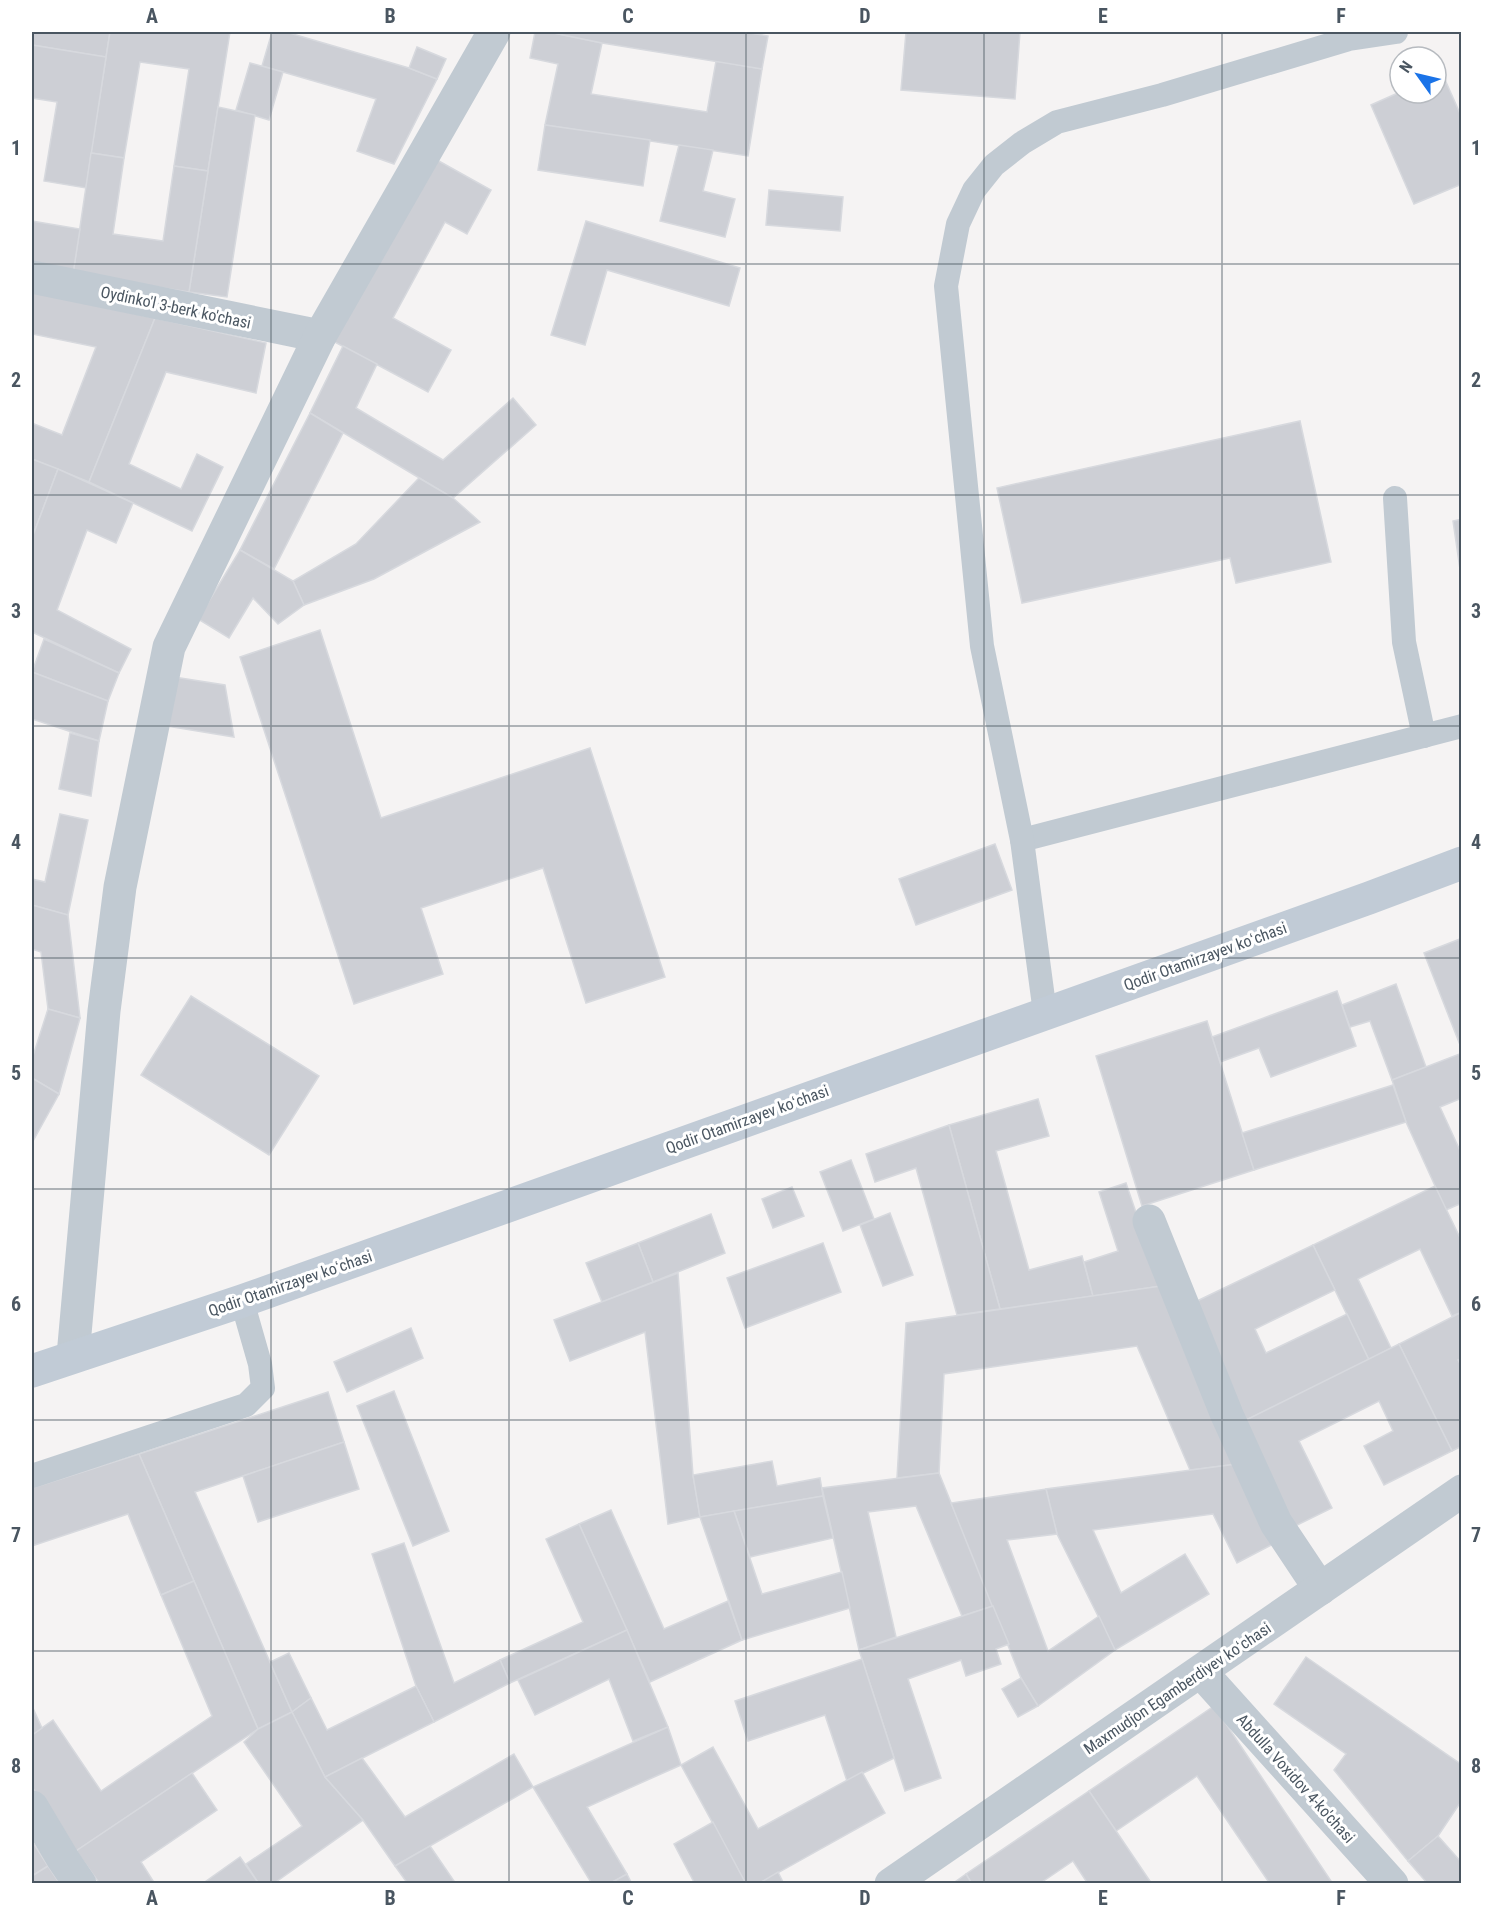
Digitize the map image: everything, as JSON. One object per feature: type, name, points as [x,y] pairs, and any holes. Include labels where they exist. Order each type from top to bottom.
[{"type":"main road","name":"Qodir Otamirzayev koʻchasi","points":[[32,1371],[242,1300],[1369,898],[1461,862]]},
{"type":"street","points":[[74,1356],[104,1011],[120,887],[169,647],[320,336],[494,32]]},
{"type":"street","name":"Oydinko'l 3-berk ko'chasi","points":[[32,277],[320,336]]},
{"type":"street","points":[[1149,1221],[1227,1415],[1271,1512],[1320,1590]]},
{"type":"street","name":"Maxmudjon Egamberdiyev koʻchasi","points":[[891,1884],[1461,1491]]},
{"type":"street","name":"Abdulla Voxidov 4-ko'chasi","points":[[1201,1672],[1392,1884]]},
{"type":"street","points":[[32,1807],[80,1884]]},
{"type":"lane","points":[[1045,1012],[1022,840],[982,646],[946,286],[958,224],[974,190],[994,165],[1022,143],[1058,122],[1162,95],[1349,39],[1396,32]]},
{"type":"lane","points":[[1395,498],[1404,642],[1424,736]]},
{"type":"lane","points":[[1022,840],[1461,726]]},
{"type":"lane","points":[[32,1476],[246,1405],[263,1388],[261,1365],[242,1300]]},
{"type":"building","points":[[32,32],[110,32],[106,57],[32,45]]},
{"type":"building","points":[[110,32],[230,32],[208,171],[174,166],[189,69],[140,62],[124,158],[91,153]]},
{"type":"building","points":[[272,32],[286,32],[409,68],[437,79],[394,164],[357,151],[376,99],[262,66]]},
{"type":"building","points":[[535,32],[549,32],[602,43],[591,94],[707,112],[716,61],[762,69],[748,156],[545,125],[558,64],[530,58]]},
{"type":"building","points":[[549,32],[743,32],[768,36],[762,69]]},
{"type":"building","points":[[906,32],[1020,32],[1015,99],[901,90]]},
{"type":"building","points":[[32,45],[106,57],[86,188],[44,181],[57,102],[32,98]]},
{"type":"building","points":[[417,47],[446,59],[437,79],[409,68]]},
{"type":"building","points":[[250,63],[283,72],[269,120],[236,110]]},
{"type":"building","points":[[1448,86],[1462,118],[1462,184],[1414,204],[1371,105],[1388,97],[1388,105],[1448,105]]},
{"type":"building","points":[[218,107],[255,115],[227,297],[189,292]]},
{"type":"building","points":[[545,125],[650,140],[643,186],[538,170]]},
{"type":"building","points":[[679,145],[713,150],[703,191],[735,199],[725,237],[660,221]]},
{"type":"building","points":[[91,153],[124,158],[113,234],[163,241],[174,166],[208,171],[189,292],[73,274]]},
{"type":"building","points":[[428,155],[491,190],[467,234],[445,222],[393,318],[451,350],[428,392],[329,339]]},
{"type":"building","points":[[769,190],[843,197],[840,231],[766,225]]},
{"type":"building","points":[[32,221],[80,229],[73,274],[32,265]]},
{"type":"building","points":[[586,221],[740,268],[729,306],[607,270],[585,345],[551,335]]},
{"type":"building","points":[[32,292],[155,318],[89,482],[32,459],[32,423],[62,435],[96,347],[32,334]]},
{"type":"building","points":[[155,318],[266,343],[256,393],[166,372],[129,464],[181,489],[197,454],[223,467],[192,531],[89,482]]},
{"type":"building","points":[[343,346],[377,364],[356,408],[443,460],[513,398],[536,425],[453,498],[310,413]]},
{"type":"building","points":[[310,413],[343,433],[274,569],[240,550]]},
{"type":"building","points":[[1300,421],[1331,562],[1236,583],[1230,558],[1022,603],[997,488]]},
{"type":"building","points":[[32,459],[58,469],[32,538]]},
{"type":"building","points":[[58,469],[133,503],[116,543],[87,530],[57,610],[131,649],[119,673],[32,632],[32,538]]},
{"type":"building","points":[[419,478],[453,498],[480,522],[374,579],[304,605],[293,581],[356,544]]},
{"type":"building","points":[[1462,519],[1462,583],[1453,521]]},
{"type":"building","points":[[240,550],[293,581],[304,605],[278,624],[253,598],[229,638],[198,619]]},
{"type":"building","points":[[320,630],[381,818],[590,748],[665,977],[586,1003],[543,868],[421,908],[443,974],[354,1004],[240,657]]},
{"type":"building","points":[[44,639],[119,673],[108,701],[32,672]]},
{"type":"building","points":[[32,672],[108,701],[99,741],[32,719]]},
{"type":"building","points":[[174,677],[225,685],[234,737],[166,726]]},
{"type":"building","points":[[70,733],[99,741],[91,796],[59,789]]},
{"type":"building","points":[[60,814],[88,820],[68,915],[32,905],[32,879],[45,882]]},
{"type":"building","points":[[995,844],[1012,890],[916,925],[899,879]]},
{"type":"building","points":[[32,905],[68,915],[80,1018],[48,1009],[41,952],[32,949]]},
{"type":"building","points":[[1460,939],[1462,942],[1462,1050],[1424,953]]},
{"type":"building","points":[[1396,984],[1426,1067],[1392,1080],[1370,1021],[1350,1027],[1342,1005]]},
{"type":"building","points":[[1337,991],[1356,1046],[1271,1077],[1259,1048],[1220,1062],[1212,1037]]},
{"type":"building","points":[[191,996],[319,1076],[269,1155],[141,1075]]},
{"type":"building","points":[[48,1009],[80,1018],[59,1094],[32,1078],[32,1059]]},
{"type":"building","points":[[1207,1021],[1254,1170],[1142,1206],[1096,1056]]},
{"type":"building","points":[[1462,1053],[1462,1098],[1440,1107],[1462,1155],[1462,1203],[1446,1210],[1406,1122],[1392,1080]]},
{"type":"building","points":[[32,1078],[59,1094],[32,1143]]},
{"type":"building","points":[[1393,1085],[1406,1122],[1254,1170],[1242,1133]]},
{"type":"building","points":[[1038,1099],[1049,1136],[996,1151],[1029,1270],[1082,1256],[1093,1296],[1000,1309],[949,1125]]},
{"type":"building","points":[[949,1125],[1000,1309],[957,1315],[916,1168],[875,1182],[866,1154]]},
{"type":"building","points":[[851,1160],[874,1219],[843,1231],[820,1172]]},
{"type":"building","points":[[1126,1183],[1161,1286],[1093,1296],[1084,1262],[1118,1251],[1099,1192]]},
{"type":"building","points":[[1435,1186],[1462,1242],[1462,1312],[1452,1316],[1420,1249],[1358,1279],[1391,1348],[1369,1360],[1313,1245]]},
{"type":"building","points":[[792,1187],[804,1216],[773,1228],[762,1199]]},
{"type":"building","points":[[890,1213],[913,1275],[883,1286],[860,1225]]},
{"type":"building","points":[[711,1214],[725,1253],[653,1282],[638,1243]]},
{"type":"building","points":[[638,1243],[653,1282],[602,1302],[586,1263]]},
{"type":"building","points":[[823,1243],[841,1292],[745,1328],[727,1278]]},
{"type":"building","points":[[1313,1245],[1335,1290],[1255,1329],[1266,1353],[1347,1314],[1369,1360],[1236,1425],[1193,1303]]},
{"type":"building","points":[[678,1273],[693,1475],[700,1517],[668,1524],[645,1332],[570,1361],[554,1320]]},
{"type":"building","points":[[1161,1286],[1237,1464],[1190,1470],[1137,1346],[944,1374],[939,1473],[897,1478],[906,1323]]},
{"type":"building","points":[[1462,1312],[1462,1358],[1458,1360],[1462,1367],[1462,1446],[1452,1451],[1399,1344]]},
{"type":"building","points":[[411,1328],[423,1358],[347,1392],[334,1362]]},
{"type":"building","points":[[1399,1344],[1452,1451],[1384,1485],[1364,1446],[1393,1431],[1379,1401],[1299,1441],[1332,1508],[1287,1530],[1236,1425]]},
{"type":"building","points":[[394,1391],[449,1531],[413,1546],[357,1406]]},
{"type":"building","points":[[328,1392],[344,1442],[195,1492],[292,1712],[258,1729],[139,1454]]},
{"type":"building","points":[[344,1442],[359,1489],[258,1522],[243,1476]]},
{"type":"building","points":[[139,1454],[194,1581],[161,1595],[128,1514],[32,1546],[32,1488]]},
{"type":"building","points":[[772,1461],[777,1486],[820,1478],[823,1496],[700,1517],[693,1475]]},
{"type":"building","points":[[1237,1464],[1277,1542],[1237,1563],[1213,1514],[1093,1530],[1121,1593],[1185,1554],[1209,1594],[1115,1650],[1057,1534],[1046,1489]]},
{"type":"building","points":[[939,1473],[993,1606],[962,1616],[916,1506],[868,1512],[896,1637],[859,1650],[822,1488]]},
{"type":"building","points":[[1046,1489],[1057,1534],[1007,1540],[1048,1651],[1099,1616],[1115,1650],[1038,1706],[1021,1678],[951,1503]]},
{"type":"building","points":[[823,1496],[833,1538],[750,1557],[734,1511]]},
{"type":"building","points":[[611,1510],[664,1629],[728,1601],[742,1640],[650,1682],[579,1524]]},
{"type":"building","points":[[734,1511],[762,1594],[842,1572],[850,1608],[742,1640],[700,1517]]},
{"type":"building","points":[[579,1524],[627,1630],[510,1683],[500,1660],[583,1622],[546,1539]]},
{"type":"building","points":[[404,1543],[454,1683],[500,1660],[510,1683],[434,1722],[416,1686],[372,1554]]},
{"type":"building","points":[[194,1581],[258,1729],[76,1851],[32,1787],[32,1735],[53,1720],[101,1791],[212,1716],[161,1595]]},
{"type":"building","points":[[993,1606],[1009,1644],[996,1649],[1001,1664],[966,1676],[961,1660],[908,1679],[941,1778],[905,1791],[859,1650]]},
{"type":"building","points":[[627,1630],[668,1727],[633,1741],[609,1679],[535,1715],[518,1680]]},
{"type":"building","points":[[289,1653],[311,1698],[292,1712],[270,1662]]},
{"type":"building","points":[[1306,1657],[1462,1765],[1462,1800],[1438,1836],[1408,1861],[1334,1770],[1346,1754],[1274,1704]]},
{"type":"building","points":[[862,1659],[894,1758],[847,1781],[825,1715],[748,1741],[735,1701]]},
{"type":"building","points":[[1021,1678],[1038,1706],[1018,1717],[1002,1689]]},
{"type":"building","points":[[416,1686],[434,1722],[325,1777],[292,1712],[311,1698],[327,1730]]},
{"type":"building","points":[[32,1706],[42,1728],[32,1735]]},
{"type":"building","points":[[1214,1706],[1333,1884],[1270,1884],[1197,1776],[1116,1831],[1089,1791]]},
{"type":"building","points":[[292,1712],[325,1777],[363,1820],[273,1884],[259,1884],[246,1864],[302,1826],[244,1742],[258,1729]]},
{"type":"building","points":[[668,1727],[681,1765],[587,1807],[627,1874],[609,1884],[592,1884],[533,1787]]},
{"type":"building","points":[[713,1747],[758,1829],[862,1772],[885,1813],[758,1884],[746,1884],[681,1765]]},
{"type":"building","points":[[514,1754],[533,1787],[395,1866],[363,1820],[325,1777],[362,1758],[405,1817]]},
{"type":"building","points":[[192,1773],[217,1810],[141,1862],[155,1884],[100,1884],[76,1851]]},
{"type":"building","points":[[1089,1791],[1152,1884],[1088,1884],[1073,1861],[1039,1884],[972,1884],[966,1874]]},
{"type":"building","points":[[713,1822],[746,1884],[695,1884],[674,1844]]},
{"type":"building","points":[[1438,1836],[1462,1863],[1462,1884],[1428,1884],[1408,1861]]},
{"type":"building","points":[[32,1841],[48,1866],[32,1876]]},
{"type":"building","points":[[430,1846],[456,1884],[408,1884],[395,1866]]},
{"type":"building","points":[[240,1857],[259,1884],[202,1884]]},
{"type":"building","points":[[48,1866],[60,1884],[32,1884],[32,1876]]},
{"type":"building","points":[[778,1872],[784,1884],[758,1884]]},
{"type":"building","points":[[627,1874],[632,1884],[609,1884]]},
{"type":"building","points":[[966,1874],[972,1884],[952,1884]]}]
